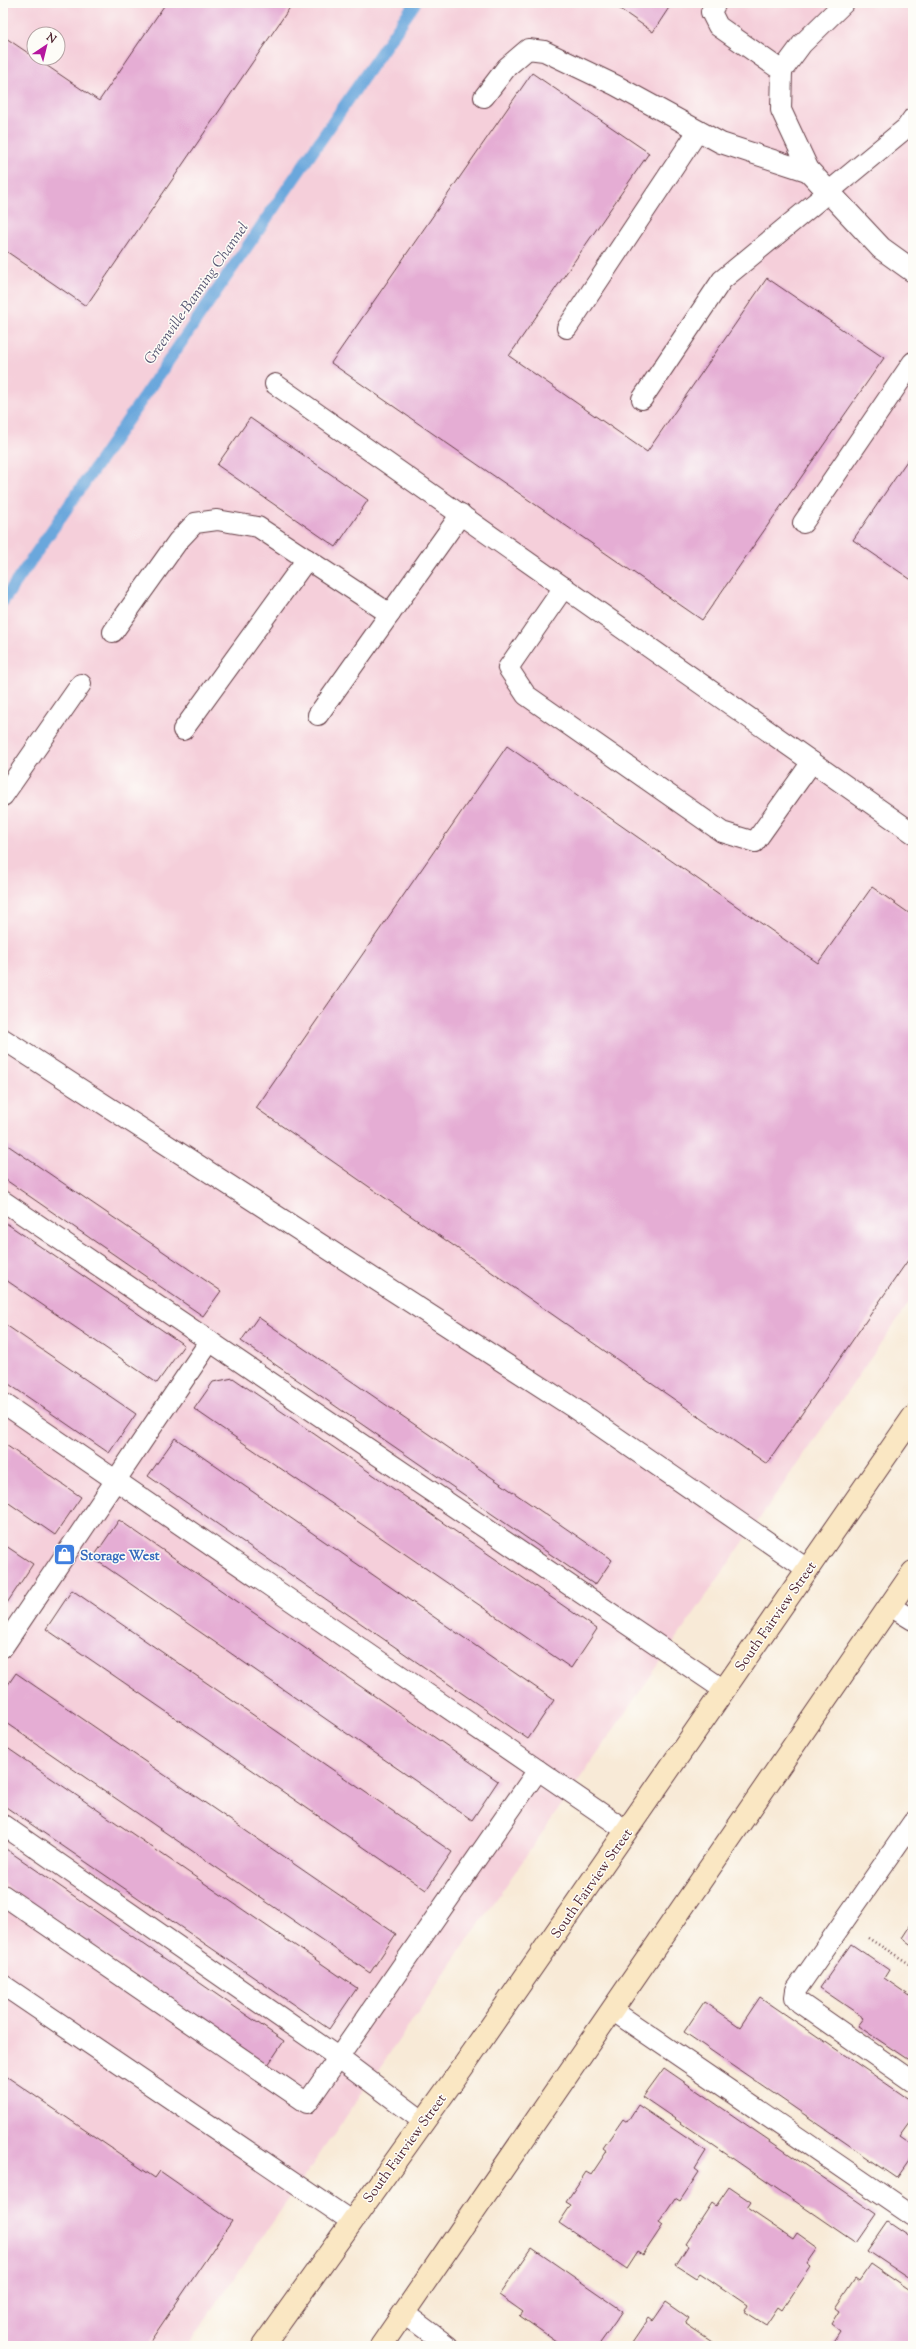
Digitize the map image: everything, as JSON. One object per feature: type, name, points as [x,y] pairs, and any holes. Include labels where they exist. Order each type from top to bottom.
[{"type":"main road","name":"South Fairview Street","points":[[264,2346],[351,2221],[424,2122],[913,1416]]},
{"type":"main road","points":[[381,2346],[913,1572]]},
{"type":"street","points":[[810,172],[881,248],[913,271]]},
{"type":"lane","points":[[716,3],[710,12],[718,26],[782,71]]},
{"type":"lane","points":[[810,172],[781,110],[782,71],[802,44],[844,3]]},
{"type":"lane","points":[[484,97],[506,67],[528,49],[544,51],[614,85],[721,143],[810,172]]},
{"type":"lane","points":[[642,399],[722,280],[906,128],[913,118]]},
{"type":"lane","points":[[567,328],[698,130]]},
{"type":"lane","points":[[803,523],[913,362]]},
{"type":"lane","points":[[275,384],[913,833]]},
{"type":"lane","points":[[318,715],[461,514]]},
{"type":"lane","points":[[113,632],[178,541],[194,523],[217,520],[258,527],[390,614]]},
{"type":"lane","points":[[183,730],[307,559]]},
{"type":"lane","points":[[564,587],[508,668],[526,695],[533,700],[722,832],[755,842],[812,762]]},
{"type":"lane","points":[[3,796],[81,684]]},
{"type":"lane","points":[[3,1039],[571,1406],[807,1569]]},
{"type":"lane","points":[[3,1201],[724,1690]]},
{"type":"lane","points":[[3,1646],[210,1341]]},
{"type":"lane","points":[[3,1404],[627,1831]]},
{"type":"lane","points":[[890,1606],[913,1620]]},
{"type":"lane","points":[[3,1895],[307,2103],[538,1770]]},
{"type":"lane","points":[[913,1822],[796,1990],[795,1997],[800,2003],[913,2082]]},
{"type":"lane","points":[[3,1825],[339,2058],[424,2122]]},
{"type":"lane","points":[[3,1985],[351,2221]]},
{"type":"lane","points":[[612,2010],[913,2216]]},
{"type":"lane","points":[[404,2313],[448,2346]]},
{"type":"path","points":[[842,1923],[913,1966]]},
{"type":"shaded area","points":[[3,3],[913,3],[913,1297],[187,2346],[3,2346]]},
{"type":"building","points":[[166,3],[293,3],[86,306],[3,249],[3,36],[26,52],[26,66],[47,66],[99,101]]},
{"type":"building","points":[[611,3],[672,3],[653,32]]},
{"type":"building","points":[[532,73],[649,153],[509,356],[647,452],[767,278],[884,358],[702,620],[331,363]]},
{"type":"building","points":[[250,418],[368,500],[336,547],[217,465]]},
{"type":"building","points":[[913,452],[913,581],[853,540]]},
{"type":"building","points":[[507,746],[818,963],[872,887],[913,916],[913,1253],[767,1464],[256,1108]]},
{"type":"building","points":[[3,1142],[221,1291],[203,1316],[3,1178]]},
{"type":"building","points":[[3,1221],[184,1345],[157,1383],[3,1278]]},
{"type":"building","points":[[258,1317],[612,1560],[595,1585],[241,1341]]},
{"type":"building","points":[[3,1323],[136,1414],[109,1453],[3,1380]]},
{"type":"building","points":[[233,1378],[597,1629],[571,1668],[194,1409],[213,1382]]},
{"type":"building","points":[[175,1438],[554,1700],[528,1739],[148,1476]]},
{"type":"building","points":[[3,1443],[81,1497],[55,1535],[3,1499]]},
{"type":"building","points":[[119,1520],[498,1781],[472,1820],[93,1558]]},
{"type":"building","points":[[3,1544],[33,1564],[7,1603],[3,1600]]},
{"type":"building","points":[[72,1590],[452,1852],[426,1890],[46,1629]]},
{"type":"building","points":[[16,1673],[396,1934],[370,1973],[3,1721],[3,1692]]},
{"type":"building","points":[[3,1745],[357,1988],[329,2029],[3,1805]]},
{"type":"building","points":[[3,1847],[284,2041],[268,2065],[3,1883]]},
{"type":"building","points":[[913,1921],[913,1946],[902,1938]]},
{"type":"building","points":[[851,1944],[889,1970],[884,1978],[910,1996],[913,1991],[913,2063],[858,2026],[864,2018],[820,1988]]},
{"type":"building","points":[[760,1997],[913,2102],[913,2118],[900,2136],[913,2145],[913,2155],[897,2178],[684,2032],[704,2002],[740,2027]]},
{"type":"building","points":[[664,2068],[876,2214],[856,2243],[643,2097]]},
{"type":"building","points":[[3,2074],[155,2178],[160,2171],[232,2221],[147,2346],[3,2346]]},
{"type":"building","points":[[638,2105],[706,2151],[695,2169],[699,2172],[680,2201],[675,2198],[659,2222],[663,2225],[643,2255],[638,2252],[627,2269],[559,2223],[571,2205],[566,2202],[586,2172],[591,2175],[607,2151],[603,2148],[623,2119],[627,2122]]},
{"type":"building","points":[[913,2181],[913,2190],[909,2187]]},
{"type":"building","points":[[729,2187],[751,2202],[747,2208],[793,2239],[797,2233],[818,2248],[807,2264],[811,2267],[782,2310],[778,2307],[766,2325],[744,2311],[747,2305],[700,2273],[696,2278],[676,2265],[688,2246],[685,2244],[712,2203],[716,2206]]},
{"type":"building","points":[[888,2222],[913,2239],[913,2281],[868,2251]]},
{"type":"building","points":[[532,2248],[623,2311],[598,2346],[572,2346],[567,2342],[563,2346],[520,2316],[523,2312],[499,2295]]},
{"type":"building","points":[[871,2264],[913,2293],[913,2346],[830,2346],[840,2331],[831,2324],[839,2311],[835,2308],[855,2278],[859,2281]]},
{"type":"building","points":[[666,2302],[689,2318],[685,2324],[718,2346],[630,2346],[649,2318],[653,2321]]},
{"type":"waterway","name":"Greenville-Banning Channel","points":[[3,601],[415,3]]},
{"type":"place","name":"Storage West","points":[[64,1555]]}]
